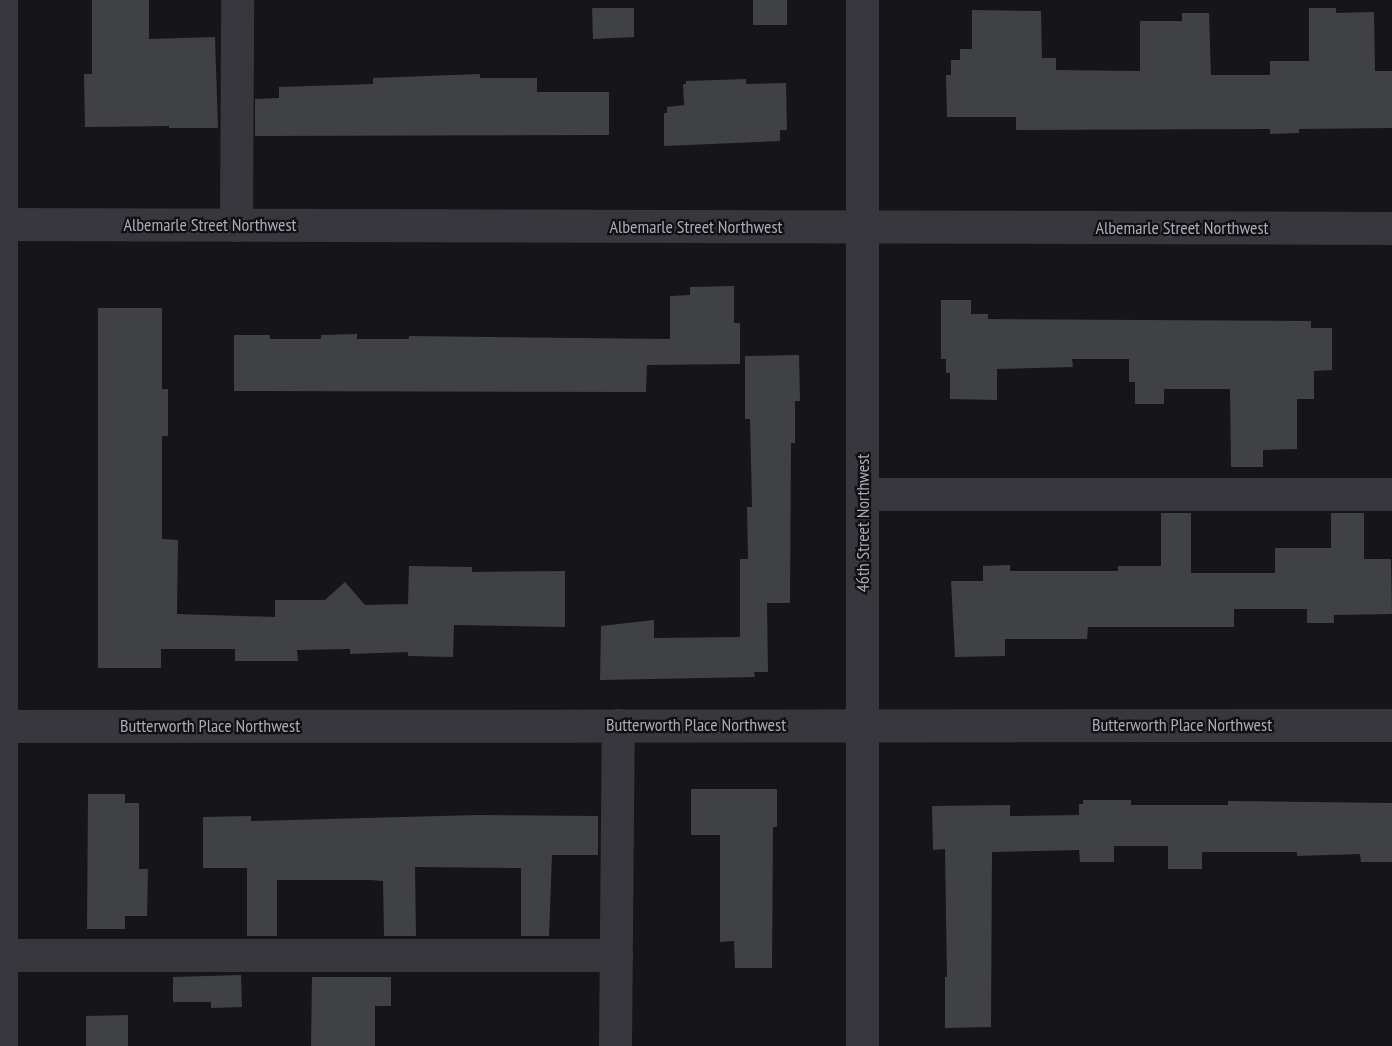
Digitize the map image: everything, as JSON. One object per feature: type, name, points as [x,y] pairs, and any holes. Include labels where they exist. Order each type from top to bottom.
[{"type":"street","points":[[0,0],[1,1046]]},
{"type":"street","points":[[236,225],[237,0]]},
{"type":"street","name":"46th Street Northwest","points":[[862,0],[862,1046]]},
{"type":"street","name":"Albemarle Street Northwest","points":[[1,224],[1392,228]]},
{"type":"street","points":[[863,494],[1392,494]]},
{"type":"street","points":[[615,1046],[618,725]]},
{"type":"street","name":"Butterworth Place Northwest","points":[[1,726],[1392,725]]},
{"type":"street","points":[[0,955],[616,955]]},
{"type":"building","points":[[92,0],[149,0],[149,39],[215,37],[218,128],[85,127],[84,74],[92,74]]},
{"type":"building","points":[[753,0],[787,0],[787,25],[753,25]]},
{"type":"building","points":[[592,8],[634,8],[634,37],[593,39]]},
{"type":"building","points":[[1309,8],[1336,8],[1336,13],[1374,12],[1375,71],[1392,71],[1392,128],[1299,129],[1299,133],[1270,134],[1270,129],[1016,130],[1016,117],[947,117],[946,75],[951,75],[951,60],[960,60],[960,49],[972,49],[972,10],[1041,11],[1042,58],[1056,58],[1056,70],[1140,71],[1140,21],[1182,21],[1182,13],[1209,13],[1211,75],[1270,75],[1270,61],[1309,61]]},
{"type":"building","points":[[480,74],[480,78],[537,78],[537,92],[609,92],[609,135],[255,136],[255,99],[279,98],[279,87],[373,84],[373,78]]},
{"type":"building","points":[[746,79],[746,84],[786,83],[787,130],[780,130],[780,141],[664,146],[664,113],[667,113],[667,107],[684,105],[683,84],[686,84],[686,81]]},
{"type":"building","points":[[734,286],[734,323],[740,323],[740,364],[647,365],[646,392],[234,391],[234,335],[270,335],[270,339],[321,339],[321,335],[357,334],[357,339],[409,339],[409,336],[670,339],[670,296],[690,295],[690,287]]},
{"type":"building","points":[[941,300],[971,300],[971,314],[988,314],[988,319],[1311,321],[1311,328],[1332,328],[1332,370],[1314,371],[1314,399],[1297,399],[1297,449],[1263,450],[1263,467],[1231,467],[1230,389],[1164,389],[1164,404],[1135,404],[1135,382],[1129,382],[1129,359],[1072,359],[1073,367],[997,369],[997,400],[950,399],[950,373],[946,373],[946,359],[941,359]]},
{"type":"building","points":[[98,308],[162,308],[162,389],[168,389],[168,436],[162,436],[162,539],[178,540],[177,614],[275,617],[275,600],[325,600],[345,582],[365,605],[408,604],[409,566],[472,567],[472,572],[565,571],[565,627],[454,625],[453,657],[408,656],[408,652],[350,654],[350,649],[297,650],[298,661],[235,661],[235,649],[161,649],[161,668],[98,668]]},
{"type":"building","points":[[799,355],[800,401],[795,401],[795,443],[791,443],[790,603],[767,603],[768,672],[754,672],[755,677],[600,680],[601,626],[654,620],[654,638],[740,637],[740,559],[748,559],[747,507],[752,507],[750,419],[745,419],[745,356]]},
{"type":"building","points":[[1161,513],[1191,513],[1191,573],[1275,573],[1275,548],[1331,548],[1331,513],[1364,513],[1364,559],[1391,559],[1392,614],[1334,615],[1334,623],[1307,623],[1307,609],[1234,609],[1234,627],[1088,627],[1087,639],[1005,639],[1005,656],[955,657],[951,581],[983,581],[983,566],[1010,565],[1010,571],[1118,571],[1118,566],[1161,566]]},
{"type":"building","points":[[691,789],[777,789],[777,827],[773,827],[772,968],[735,968],[734,941],[720,942],[720,835],[691,835]]},
{"type":"building","points":[[88,794],[125,794],[125,803],[139,803],[139,869],[148,869],[147,916],[125,916],[125,929],[87,929]]},
{"type":"building","points":[[1083,800],[1131,800],[1131,805],[1228,805],[1228,801],[1392,803],[1392,862],[1361,862],[1360,854],[1297,856],[1297,852],[1202,852],[1202,869],[1168,869],[1168,846],[1114,846],[1114,862],[1080,862],[1079,850],[992,852],[991,1027],[945,1028],[945,977],[947,977],[945,849],[933,850],[932,806],[1010,805],[1010,816],[1079,815],[1079,804],[1083,804]]},
{"type":"building","points":[[477,815],[598,816],[598,855],[552,855],[549,936],[521,936],[521,868],[415,867],[416,936],[384,936],[383,881],[277,880],[277,936],[247,936],[247,868],[203,868],[203,817],[251,816],[251,821]]},
{"type":"building","points":[[241,975],[242,1007],[211,1008],[211,1002],[173,1002],[173,977]]},
{"type":"building","points":[[312,977],[391,977],[391,1006],[375,1006],[375,1046],[311,1046]]},
{"type":"building","points":[[128,1015],[128,1046],[86,1046],[86,1016]]}]
